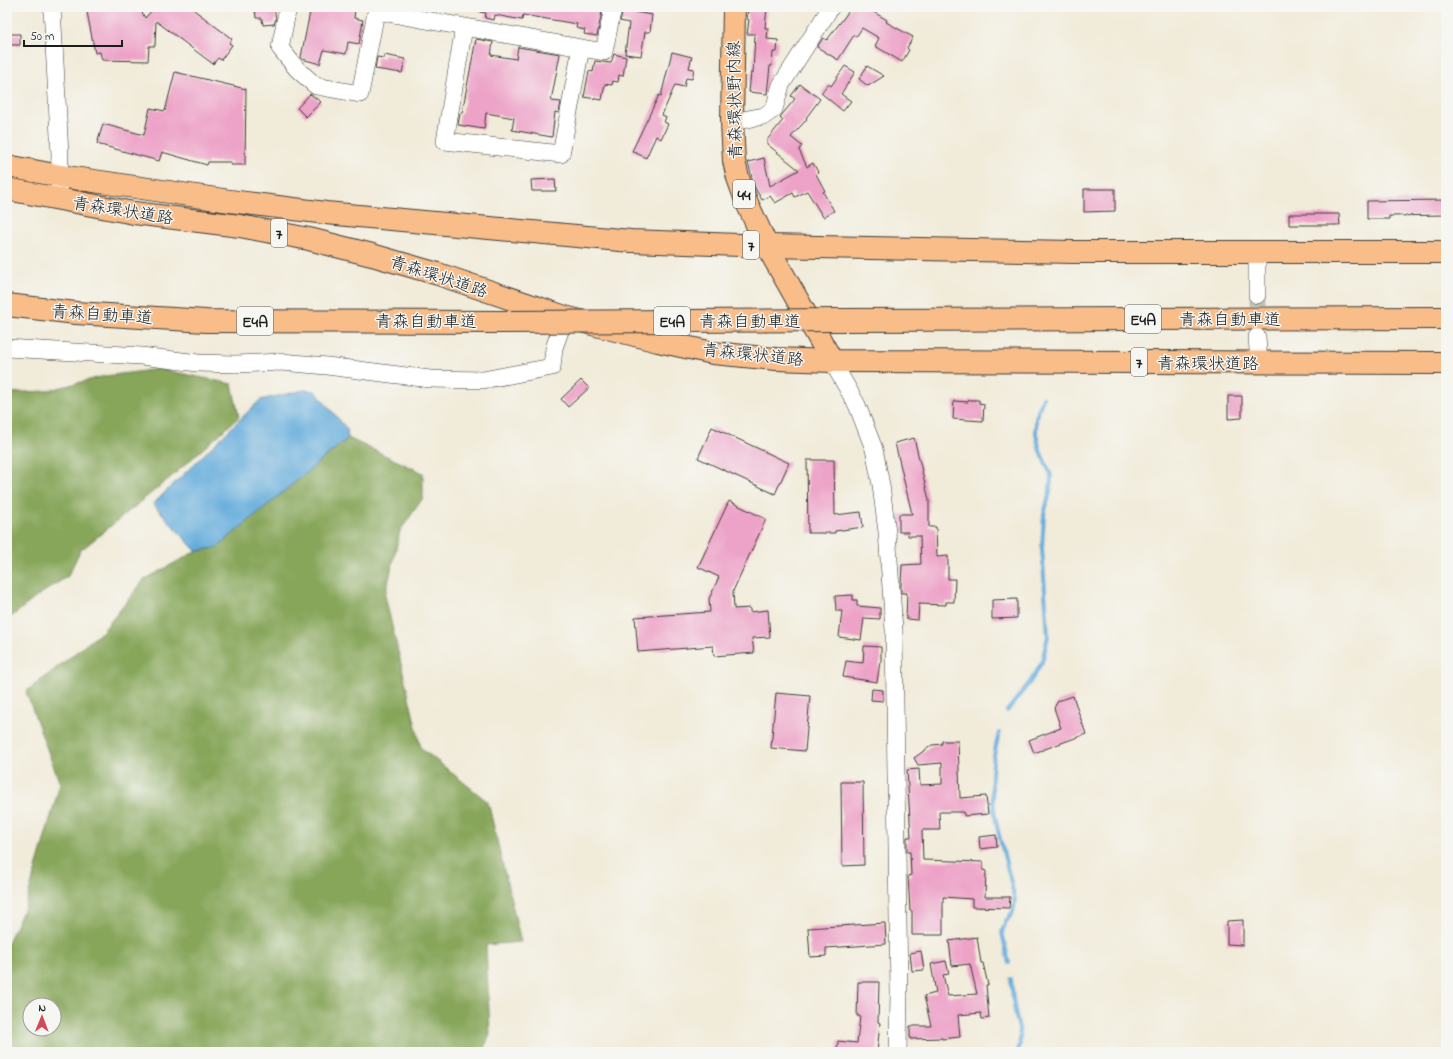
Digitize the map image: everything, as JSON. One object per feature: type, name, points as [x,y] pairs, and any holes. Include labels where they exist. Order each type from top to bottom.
[{"type":"main road","name":"青森環状野内線","points":[[734,7],[732,122],[734,161],[738,178],[747,204],[767,246],[832,361]]},
{"type":"main road","name":"青森環状道路","points":[[7,166],[60,176],[230,201],[350,215],[631,241],[767,246],[1073,252],[1446,252]]},
{"type":"main road","name":"青森環状道路","points":[[7,188],[134,213],[240,226],[309,239],[438,274],[565,317],[658,341],[713,353],[776,359],[832,361],[1446,363]]},
{"type":"main road","name":"青森自動車道","points":[[7,305],[76,313],[206,321],[504,322],[1446,318]]},
{"type":"street","points":[[52,7],[60,176],[58,199]]},
{"type":"street","points":[[288,7],[280,48],[297,69],[316,86],[360,94],[376,9],[464,27],[604,52],[613,7]]},
{"type":"street","points":[[732,122],[764,116],[774,109],[781,85],[831,7]]},
{"type":"street","points":[[464,27],[445,141],[562,154],[581,48]]},
{"type":"street","points":[[1257,253],[1257,296]]},
{"type":"street","points":[[7,348],[141,356],[236,364],[281,362],[327,366],[430,379],[483,380],[552,367],[554,348],[565,317]]},
{"type":"street","points":[[1257,337],[1259,363]]},
{"type":"street","points":[[832,361],[857,405],[874,449],[881,485],[887,532],[894,630],[899,993],[898,1052]]},
{"type":"green space","points":[[160,369],[232,384],[239,417],[171,477],[80,551],[68,576],[39,595],[7,620],[7,393],[46,391],[105,376]]},
{"type":"green space","points":[[348,438],[423,473],[423,498],[400,531],[385,596],[421,748],[488,802],[521,942],[486,945],[490,1035],[482,1052],[7,1052],[7,944],[25,907],[60,784],[26,692],[103,631],[144,580],[196,551],[216,548]]},
{"type":"water","points":[[304,390],[315,391],[347,429],[348,438],[216,548],[196,551],[153,504],[260,400]]},
{"type":"building","points":[[86,7],[139,7],[145,18],[155,7],[190,7],[232,39],[229,43],[232,45],[221,60],[218,58],[213,64],[156,21],[155,46],[149,46],[148,61],[102,60],[100,52],[95,53]]},
{"type":"building","points":[[274,7],[276,19],[274,24],[263,25],[262,18],[256,18],[255,8]]},
{"type":"building","points":[[311,7],[332,10],[333,7],[350,7],[350,9],[355,10],[354,18],[363,20],[359,44],[348,42],[346,54],[324,50],[320,64],[302,59],[301,57]]},
{"type":"building","points":[[480,7],[578,7],[602,12],[597,36],[584,34],[585,30],[576,28],[577,24],[523,15],[522,20],[495,15],[494,20],[485,18],[486,13],[480,12]]},
{"type":"building","points":[[748,7],[767,7],[765,28],[768,28],[767,39],[778,40],[777,52],[773,52],[772,66],[770,66],[767,94],[749,92],[751,72],[753,73],[755,34],[747,34],[749,20],[747,19]]},
{"type":"building","points":[[852,7],[865,7],[887,20],[886,22],[913,37],[907,48],[909,50],[902,62],[875,46],[879,38],[862,28],[856,37],[854,35],[838,60],[817,47],[823,38],[827,40]]},
{"type":"building","points":[[623,10],[652,15],[650,32],[645,32],[641,56],[625,54],[629,23],[620,21]]},
{"type":"building","points":[[9,34],[20,34],[20,45],[9,45]]},
{"type":"building","points":[[476,39],[493,42],[491,55],[516,59],[518,47],[560,54],[551,101],[561,102],[559,113],[555,112],[552,137],[512,130],[514,118],[486,113],[484,129],[458,125],[460,113],[462,113]]},
{"type":"building","points":[[672,52],[692,57],[689,68],[694,69],[692,79],[686,78],[684,87],[675,85],[662,115],[666,117],[664,122],[668,124],[661,139],[656,136],[646,158],[632,151],[659,95],[661,96]]},
{"type":"building","points":[[614,54],[626,57],[623,76],[619,75],[618,82],[613,81],[612,85],[605,84],[602,100],[584,97],[589,71],[593,72],[595,61],[611,63]]},
{"type":"building","points":[[384,55],[405,59],[402,73],[375,69],[377,57],[384,58]]},
{"type":"building","points":[[845,66],[855,72],[841,94],[851,101],[843,111],[821,93],[828,84],[831,86]]},
{"type":"building","points":[[867,66],[884,76],[868,86],[859,79]]},
{"type":"building","points":[[175,72],[246,89],[245,165],[231,165],[231,162],[208,162],[207,165],[162,152],[159,161],[97,144],[103,124],[144,135],[150,108],[165,111]]},
{"type":"building","points":[[800,84],[820,99],[806,118],[807,119],[791,137],[802,146],[799,150],[807,167],[813,163],[818,172],[816,174],[825,191],[823,192],[834,211],[823,217],[807,191],[795,197],[793,193],[775,203],[770,196],[762,200],[754,186],[748,162],[764,158],[770,186],[799,170],[767,144],[767,140],[783,120],[780,117],[795,99],[791,96]]},
{"type":"building","points":[[310,94],[321,102],[306,117],[297,108]]},
{"type":"building","points":[[555,179],[556,191],[532,191],[531,180]]},
{"type":"building","points":[[1084,189],[1115,189],[1115,211],[1084,212]]},
{"type":"building","points":[[1445,200],[1445,215],[1389,216],[1389,219],[1367,219],[1367,201]]},
{"type":"building","points":[[1289,214],[1339,214],[1340,225],[1289,225]]},
{"type":"building","points":[[581,380],[589,388],[568,407],[561,399]]},
{"type":"building","points":[[1228,396],[1242,396],[1242,418],[1228,419]]},
{"type":"building","points":[[969,400],[979,400],[979,403],[984,404],[983,421],[953,419],[954,401],[968,402]]},
{"type":"building","points":[[712,427],[789,463],[775,494],[698,458]]},
{"type":"building","points":[[914,438],[929,500],[929,527],[936,527],[937,557],[948,556],[948,579],[955,579],[954,602],[946,602],[946,605],[919,604],[918,620],[906,619],[907,593],[901,593],[902,565],[921,564],[920,536],[908,536],[908,532],[899,532],[899,514],[912,514],[895,443]]},
{"type":"building","points":[[807,460],[834,460],[835,515],[861,512],[863,527],[835,531],[835,533],[808,533]]},
{"type":"building","points":[[729,501],[766,519],[733,591],[734,609],[750,608],[750,612],[768,610],[770,637],[752,638],[754,653],[714,656],[713,646],[638,652],[635,617],[710,612],[709,599],[719,577],[698,567]]},
{"type":"building","points":[[853,595],[853,600],[857,600],[857,606],[880,608],[880,619],[864,618],[861,640],[839,637],[842,611],[836,611],[835,596]]},
{"type":"building","points":[[1017,599],[1017,618],[992,619],[992,600]]},
{"type":"building","points":[[864,646],[881,647],[881,662],[877,682],[843,677],[846,661],[863,663]]},
{"type":"building","points":[[872,689],[883,690],[883,701],[871,700]]},
{"type":"building","points":[[776,693],[810,696],[805,751],[771,748]]},
{"type":"building","points":[[1073,696],[1086,734],[1034,753],[1029,740],[1061,728],[1054,708],[1058,701]]},
{"type":"building","points":[[942,741],[958,741],[960,798],[986,796],[988,814],[964,816],[964,812],[939,812],[940,830],[922,830],[923,860],[983,862],[983,870],[986,871],[985,897],[1010,897],[1009,908],[972,907],[972,899],[943,897],[943,935],[912,935],[912,911],[910,911],[908,876],[911,875],[910,852],[907,852],[907,837],[911,837],[907,770],[919,769],[920,785],[942,784],[942,763],[918,765],[914,758],[932,745],[942,744]]},
{"type":"building","points":[[841,782],[863,782],[864,865],[842,866]]},
{"type":"building","points":[[996,835],[997,847],[980,849],[979,837]]},
{"type":"building","points":[[1243,920],[1243,945],[1227,944],[1227,921]]},
{"type":"building","points":[[885,923],[886,944],[826,948],[826,956],[810,957],[808,928]]},
{"type":"building","points":[[977,937],[981,963],[983,963],[988,985],[986,985],[989,1018],[982,1019],[981,1013],[958,1015],[960,1037],[942,1039],[910,1039],[910,1026],[931,1026],[924,996],[936,993],[931,964],[946,961],[949,974],[943,975],[948,996],[977,994],[970,964],[952,966],[949,941]]},
{"type":"building","points":[[921,951],[924,970],[912,971],[910,953]]},
{"type":"building","points":[[858,982],[879,982],[878,1022],[880,1023],[877,1052],[837,1052],[838,1041],[857,1043],[860,1016],[857,1016]]},
{"type":"waterway","points":[[1007,711],[1030,682],[1042,662],[1048,636],[1042,548],[1044,514],[1050,492],[1051,475],[1040,451],[1036,434],[1036,418],[1043,398]]},
{"type":"waterway","points":[[999,733],[993,765],[992,784],[997,828],[1015,901],[1013,912],[1005,923],[1002,932],[1009,963]]},
{"type":"waterway","points":[[1011,979],[1016,1017],[1020,1031],[1018,1052]]},
{"type":"tunnel","points":[[1257,295],[1257,331]]}]
